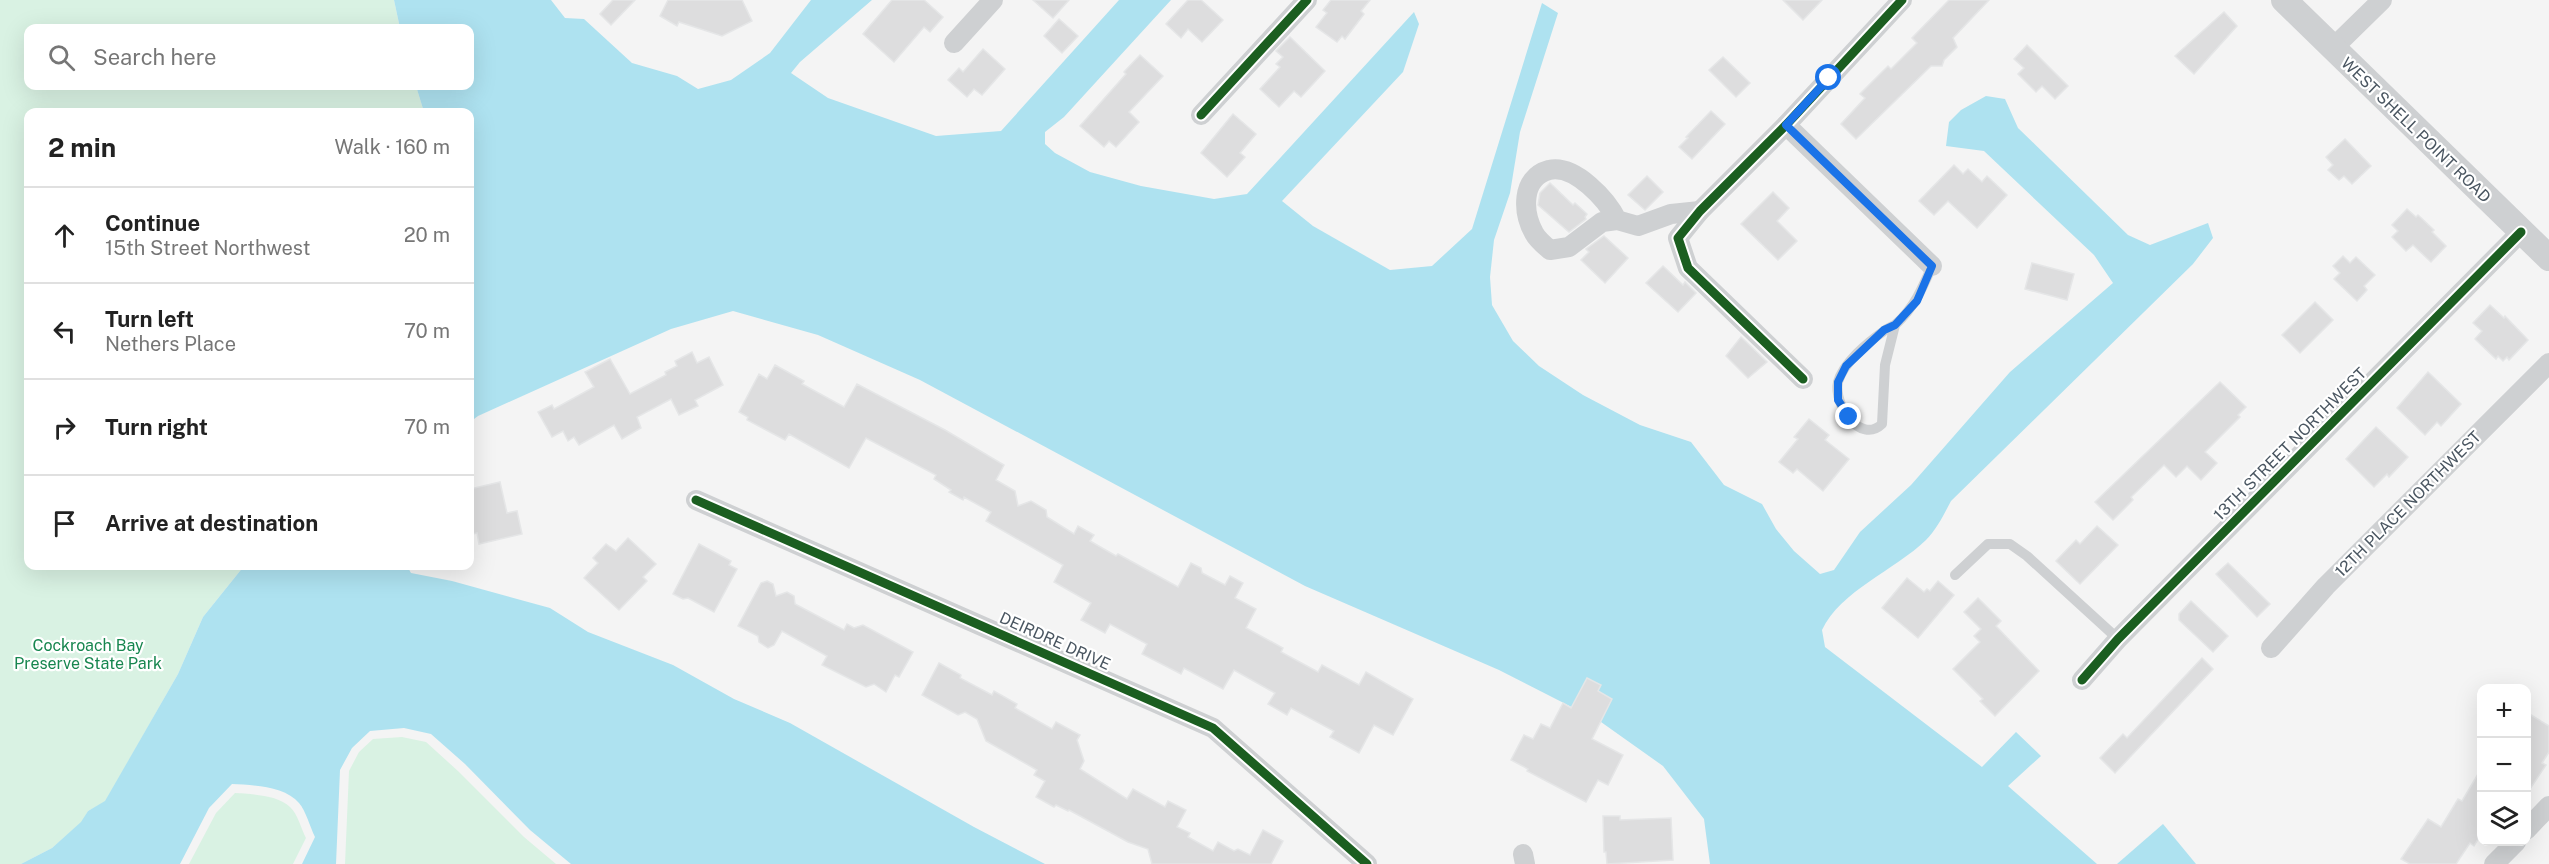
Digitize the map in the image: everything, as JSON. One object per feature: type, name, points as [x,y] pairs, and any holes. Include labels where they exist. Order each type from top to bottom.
[{"type":"street","points":[[954,43],[993,0]]},
{"type":"street","points":[[1201,115],[1307,0]]},
{"type":"street","points":[[1803,380],[1688,268],[1678,238],[1700,211],[1786,125],[1902,0]]},
{"type":"street","name":"WEST SHELL POINT ROAD","points":[[2284,0],[2549,258]]},
{"type":"street","points":[[2333,48],[2382,0]]},
{"type":"street","points":[[1786,125],[1932,266]]},
{"type":"street","points":[[1617,220],[1596,192],[1581,178],[1563,171],[1551,170],[1542,174],[1528,189],[1525,202],[1526,213],[1534,235],[1550,250],[1569,247],[1602,222],[1617,220],[1638,226],[1671,214],[1700,211]]},
{"type":"street","name":"13TH STREET NORTHWEST","points":[[2082,680],[2118,639],[2521,232]]},
{"type":"street","name":"12TH PLACE NORTHWEST","points":[[2271,648],[2326,586],[2549,363]]},
{"type":"street","name":"DEIRDRE DRIVE","points":[[696,500],[1213,728],[1367,864]]},
{"type":"street","points":[[2531,825],[2549,806]]},
{"type":"street","points":[[2494,864],[2512,846]]},
{"type":"lane","points":[[1895,325],[1885,365],[1882,424],[1876,430],[1867,431],[1859,428],[1838,400],[1838,382],[1846,366],[1884,330],[1895,325],[1917,301],[1932,266]]},
{"type":"lane","points":[[1955,575],[1988,544],[2010,544],[2118,639]]},
{"type":"green space","name":"Cockroach Bay Preserve State Park","points":[[0,0],[394,0],[399,24],[24,24],[24,90],[417,90],[423,108],[24,108],[24,570],[241,570],[203,617],[178,674],[105,802],[88,811],[82,822],[52,848],[21,864],[0,864]]},
{"type":"green space","points":[[402,737],[426,742],[524,837],[556,864],[345,864],[349,771],[359,752],[373,739]]},
{"type":"green space","points":[[235,793],[279,800],[293,810],[306,838],[293,864],[189,864],[216,813]]},
{"type":"water","points":[[394,0],[551,0],[565,18],[584,19],[632,63],[677,76],[698,89],[731,80],[770,53],[811,0],[872,0],[800,62],[791,73],[828,98],[936,136],[1001,131],[1119,0],[1171,0],[1064,117],[1045,132],[1045,144],[1055,153],[1090,172],[1141,186],[1214,199],[1247,194],[1414,12],[1419,24],[1403,72],[1282,201],[1313,226],[1390,270],[1432,266],[1472,229],[1542,3],[1558,13],[1520,132],[1510,193],[1494,240],[1490,277],[1492,305],[1513,341],[1539,366],[1583,395],[1640,425],[1691,442],[1724,485],[1762,504],[1776,529],[1794,551],[1820,574],[1834,570],[1860,532],[1911,485],[2010,372],[2113,283],[2094,255],[1984,151],[1946,146],[1949,122],[1961,110],[1986,96],[2005,99],[2018,128],[2128,235],[2150,245],[2208,223],[2213,238],[2193,264],[1951,501],[1926,540],[1841,604],[1830,616],[1822,630],[1825,647],[1982,767],[2016,732],[2041,756],[2008,786],[2097,864],[1710,864],[1704,819],[1663,766],[1601,722],[1499,670],[1305,586],[920,380],[818,335],[733,311],[671,329],[474,419],[474,108],[423,108],[417,90],[474,90],[474,24],[399,24]]},
{"type":"water","points":[[241,570],[409,570],[411,573],[452,581],[550,608],[588,632],[673,665],[734,699],[790,723],[974,827],[1045,864],[571,864],[530,830],[465,764],[431,734],[404,728],[370,731],[352,748],[340,770],[336,864],[302,864],[315,837],[304,810],[293,797],[268,788],[232,784],[209,808],[180,864],[21,864],[52,848],[81,822],[88,811],[105,801],[178,674],[203,617]]},
{"type":"water","points":[[2163,824],[2196,864],[2117,864]]},
{"type":"building","points":[[613,0],[635,0],[611,25],[600,14]]},
{"type":"building","points":[[668,0],[742,0],[752,21],[722,36],[679,22],[677,26],[660,16]]},
{"type":"building","points":[[892,0],[924,0],[943,17],[930,32],[924,27],[894,62],[863,34]]},
{"type":"building","points":[[1033,0],[1069,0],[1053,18]]},
{"type":"building","points":[[1188,0],[1201,0],[1223,20],[1202,42],[1188,29],[1181,38],[1166,24]]},
{"type":"building","points":[[1331,0],[1370,0],[1361,11],[1364,14],[1345,39],[1342,36],[1337,42],[1316,27],[1327,13],[1323,10]]},
{"type":"building","points":[[1783,0],[1822,0],[1803,20]]},
{"type":"building","points":[[1949,0],[1989,0],[1953,38],[1957,47],[1944,60],[1942,66],[1931,66],[1856,139],[1841,124],[1865,98],[1860,94],[1888,66],[1891,69],[1917,43],[1912,38]]},
{"type":"building","points":[[2224,12],[2237,26],[2194,74],[2175,56]]},
{"type":"building","points":[[1059,19],[1078,36],[1062,53],[1044,36]]},
{"type":"building","points":[[1290,37],[1325,71],[1301,97],[1294,91],[1279,107],[1260,89],[1280,67],[1276,64],[1283,57],[1276,51]]},
{"type":"building","points":[[2027,45],[2068,86],[2055,99],[2042,86],[2036,92],[2018,74],[2024,68],[2014,59]]},
{"type":"building","points":[[983,49],[1005,69],[982,95],[974,89],[967,97],[948,80],[959,68],[963,72]]},
{"type":"building","points":[[1140,55],[1163,76],[1129,112],[1139,122],[1116,147],[1109,141],[1104,147],[1080,126]]},
{"type":"building","points":[[1723,57],[1750,83],[1736,97],[1709,70]]},
{"type":"building","points":[[1711,111],[1725,124],[1692,159],[1679,147]]},
{"type":"building","points":[[1233,114],[1256,134],[1240,153],[1245,157],[1227,177],[1201,153]]},
{"type":"building","points":[[2345,139],[2371,166],[2352,184],[2344,176],[2339,180],[2328,170],[2333,165],[2326,157]]},
{"type":"building","points":[[1954,165],[1963,174],[1968,169],[1982,182],[1987,176],[2007,195],[1977,228],[1948,201],[1934,215],[1919,201]]},
{"type":"building","points":[[1647,176],[1663,192],[1645,210],[1628,195]]},
{"type":"building","points":[[1550,183],[1573,205],[1575,203],[1587,214],[1586,219],[1569,232],[1538,205],[1540,193]]},
{"type":"building","points":[[1773,192],[1789,208],[1777,221],[1797,241],[1778,260],[1741,224]]},
{"type":"building","points":[[2407,209],[2416,217],[2418,215],[2434,230],[2432,232],[2446,246],[2431,262],[2413,245],[2406,251],[2392,237],[2398,231],[2392,225]]},
{"type":"building","points":[[1604,236],[1628,258],[1605,283],[1581,260],[1589,252],[1586,249]]},
{"type":"building","points":[[2343,256],[2350,263],[2356,257],[2375,275],[2364,286],[2367,290],[2357,301],[2334,279],[2340,273],[2333,266]]},
{"type":"building","points":[[2032,263],[2074,274],[2067,300],[2025,289]]},
{"type":"building","points":[[1663,266],[1683,285],[1685,282],[1696,293],[1678,312],[1646,283]]},
{"type":"building","points":[[2315,302],[2333,320],[2300,353],[2282,335]]},
{"type":"building","points":[[2490,305],[2504,318],[2505,316],[2528,340],[2509,360],[2507,357],[2503,361],[2498,356],[2496,359],[2475,339],[2482,331],[2473,323]]},
{"type":"building","points":[[1741,337],[1767,362],[1748,378],[1726,356]]},
{"type":"building","points":[[692,352],[697,363],[709,357],[723,385],[695,400],[698,406],[679,415],[671,399],[637,417],[641,428],[622,439],[614,425],[579,445],[574,437],[568,441],[563,431],[552,437],[538,412],[552,405],[554,409],[594,387],[585,372],[610,359],[630,394],[666,375],[665,372],[677,366],[675,361]]},
{"type":"building","points":[[775,365],[804,381],[802,384],[844,407],[857,384],[945,430],[1004,465],[996,480],[1015,491],[1018,506],[1031,501],[1046,510],[1047,517],[1074,534],[1078,526],[1094,535],[1090,541],[1178,587],[1191,563],[1201,568],[1202,573],[1225,585],[1230,576],[1243,583],[1235,598],[1256,609],[1246,628],[1283,648],[1281,652],[1318,672],[1322,665],[1359,685],[1366,672],[1413,699],[1393,735],[1374,725],[1359,753],[1330,737],[1334,731],[1291,708],[1287,715],[1268,704],[1275,693],[1234,670],[1223,689],[1184,668],[1181,674],[1142,654],[1147,644],[1110,624],[1105,633],[1081,620],[1091,603],[1054,582],[1063,565],[986,521],[991,512],[964,497],[963,500],[949,492],[951,490],[934,479],[936,475],[866,438],[849,468],[789,434],[785,440],[747,420],[748,417],[739,412],[759,374],[767,379]]},
{"type":"building","points":[[2428,372],[2461,404],[2441,426],[2437,422],[2425,435],[2397,408]]},
{"type":"building","points":[[2220,382],[2246,407],[2238,415],[2240,417],[2205,452],[2217,463],[2201,480],[2187,466],[2176,477],[2164,465],[2131,497],[2133,500],[2113,520],[2095,502]]},
{"type":"building","points":[[1809,419],[1829,435],[1825,440],[1849,459],[1823,491],[1797,469],[1793,473],[1779,462],[1798,439],[1794,437]]},
{"type":"building","points":[[2376,427],[2408,457],[2389,477],[2387,474],[2374,487],[2346,459]]},
{"type":"building","points":[[500,482],[507,513],[517,511],[522,534],[479,544],[477,533],[474,534],[474,488]]},
{"type":"building","points":[[2097,526],[2118,545],[2080,584],[2056,561],[2076,540],[2080,544]]},
{"type":"building","points":[[628,538],[656,564],[643,577],[647,581],[619,610],[584,578],[598,563],[593,558],[606,544],[616,551]]},
{"type":"building","points":[[699,544],[731,561],[729,565],[737,569],[714,612],[688,598],[683,599],[673,594]]},
{"type":"building","points":[[2228,563],[2270,604],[2257,617],[2216,574]]},
{"type":"building","points":[[1907,578],[1924,592],[1927,589],[1930,591],[1938,581],[1954,595],[1918,638],[1882,608]]},
{"type":"building","points":[[767,581],[773,584],[776,596],[787,592],[794,596],[795,604],[844,630],[847,624],[854,628],[863,625],[913,652],[899,677],[895,675],[886,692],[874,684],[866,687],[822,665],[827,656],[782,631],[774,645],[768,648],[759,642],[758,636],[738,626],[761,583]]},
{"type":"building","points":[[1978,598],[2001,621],[1996,626],[2039,671],[1995,716],[1980,701],[1983,699],[1953,669],[1980,642],[1974,636],[1981,629],[1964,612]]},
{"type":"building","points":[[2191,601],[2228,636],[2213,652],[2179,620],[2179,614]]},
{"type":"building","points":[[2202,658],[2213,669],[2115,773],[2100,758],[2123,734],[2127,738]]},
{"type":"building","points":[[939,663],[961,675],[960,678],[992,695],[994,691],[1017,704],[1015,708],[1052,729],[1056,722],[1080,735],[1077,740],[1084,761],[1080,769],[1127,799],[1133,789],[1165,807],[1168,801],[1186,810],[1177,827],[1190,833],[1188,837],[1213,851],[1218,842],[1234,851],[1238,849],[1250,855],[1263,830],[1283,841],[1271,864],[1152,864],[1148,849],[1128,842],[1069,810],[1056,805],[1054,807],[1036,797],[1045,781],[1034,775],[1037,770],[986,741],[977,719],[965,712],[958,715],[922,695]]},
{"type":"building","points":[[1587,678],[1601,685],[1598,691],[1612,699],[1592,739],[1623,755],[1608,785],[1598,780],[1586,802],[1511,760],[1524,735],[1533,739],[1541,724],[1550,728],[1563,703],[1571,708]]},
{"type":"building","points":[[2531,715],[2549,726],[2549,752],[2542,763],[2546,765],[2531,788]]},
{"type":"building","points":[[2477,776],[2477,841],[2474,846],[2470,843],[2456,864],[2410,864],[2401,859],[2428,819],[2441,827],[2458,799],[2462,801]]},
{"type":"building","points":[[1603,816],[1620,816],[1620,820],[1671,818],[1673,860],[1607,864],[1606,852],[1604,852]]},
{"type":"cycle path","points":[[1201,115],[1307,0]]},
{"type":"cycle path","points":[[1803,379],[1688,268],[1678,238],[1700,211],[1786,125],[1902,0]]},
{"type":"cycle path","points":[[2082,680],[2118,639],[2521,232]]},
{"type":"cycle path","points":[[696,500],[1213,728],[1367,864]]},
{"type":"route","points":[[1829,78],[1786,125],[1932,266],[1917,301],[1895,325],[1884,330],[1846,366],[1838,382],[1838,400],[1849,417]]}]
